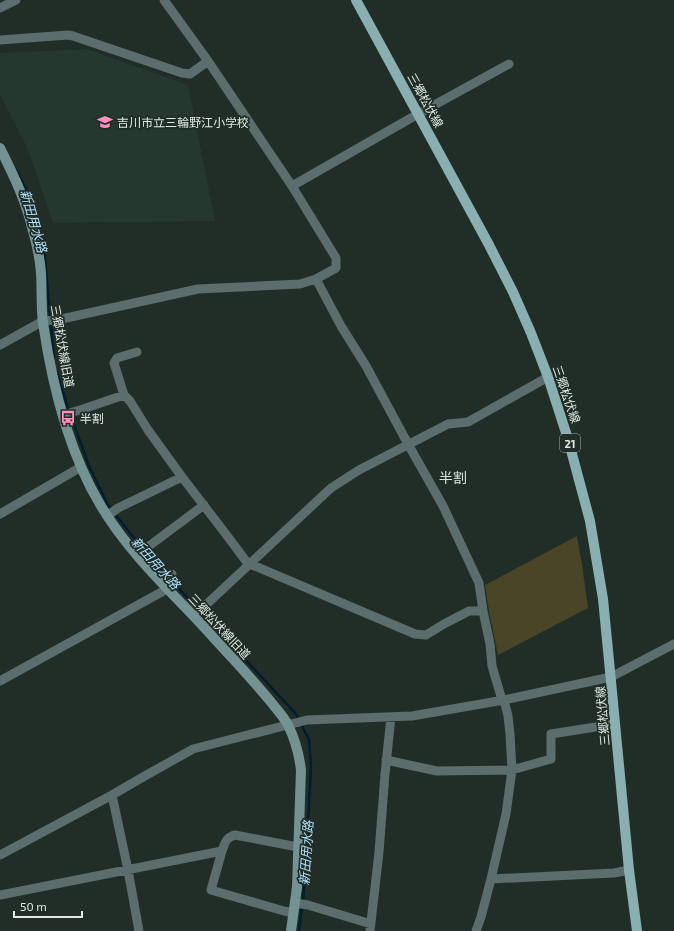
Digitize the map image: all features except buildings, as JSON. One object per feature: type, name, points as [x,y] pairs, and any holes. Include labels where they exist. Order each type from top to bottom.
[{"type":"main road","name":"三郷松伏線","points":[[356,0],[513,292],[548,377],[568,439],[590,522],[603,599],[629,870],[637,931]]},
{"type":"street","points":[[0,8],[16,0]]},
{"type":"street","points":[[0,345],[50,320],[198,289],[300,284],[316,279],[336,268],[336,258],[292,186],[208,61],[164,0]]},
{"type":"street","points":[[0,40],[68,35],[182,73],[190,74],[208,61]]},
{"type":"street","points":[[292,186],[509,64]]},
{"type":"street","name":"三郷松伏線旧道","points":[[0,148],[19,187],[28,211],[50,320],[50,361],[69,413],[74,447],[92,490],[112,512],[120,534],[141,551],[167,582],[199,612],[251,678],[291,724],[301,770],[297,887],[299,906],[291,931]]},
{"type":"street","points":[[316,279],[443,506],[479,583],[490,644],[492,666],[503,700],[510,734],[512,770],[506,814],[491,879],[476,931]]},
{"type":"street","points":[[137,352],[117,358],[114,363],[124,395],[130,401],[148,430],[182,477],[249,564],[415,634],[426,635],[469,611],[483,611]]},
{"type":"street","points":[[199,612],[331,488],[359,470],[408,444],[448,424],[468,422],[548,377]]},
{"type":"street","points":[[69,413],[124,395]]},
{"type":"street","points":[[0,514],[81,466]]},
{"type":"street","points":[[112,512],[182,477]]},
{"type":"street","points":[[141,551],[204,505]]},
{"type":"street","points":[[0,681],[167,582]]},
{"type":"street","points":[[0,855],[112,795],[143,776],[193,749],[307,720],[412,716],[503,700],[611,677],[674,644]]},
{"type":"street","points":[[298,847],[235,835],[232,836],[225,840],[211,890],[284,911],[299,906],[370,927],[379,852],[391,717]]},
{"type":"street","points":[[386,760],[437,771],[512,770],[551,759],[551,734],[615,724]]},
{"type":"street","points":[[112,795],[139,931]]},
{"type":"street","points":[[0,895],[222,851]]},
{"type":"street","points":[[491,879],[614,873],[629,870]]},
{"type":"shaded area","name":"吉川市立三輪野江小学校","points":[[87,49],[188,85],[215,221],[53,223],[28,149],[0,94],[0,53]]},
{"type":"shaded area","points":[[577,536],[588,608],[498,655],[485,585]]},
{"type":"waterway","name":"新田用水路","points":[[16,170],[25,187],[28,198]]},
{"type":"waterway","name":"新田用水路","points":[[36,222],[44,249],[54,357]]},
{"type":"waterway","name":"新田用水路","points":[[57,372],[69,411]]},
{"type":"waterway","name":"新田用水路","points":[[71,416],[89,466],[108,505],[112,510]]},
{"type":"waterway","name":"新田用水路","points":[[115,514],[167,576]]},
{"type":"waterway","name":"新田用水路","points":[[170,579],[198,609]]},
{"type":"waterway","name":"新田用水路","points":[[202,613],[296,714],[299,720]]},
{"type":"waterway","name":"新田用水路","points":[[301,724],[309,740],[311,766],[303,901]]},
{"type":"waterway","name":"新田用水路","points":[[299,931],[302,906]]},
{"type":"place","name":"吉川市立三輪野江小学校","points":[[105,122]]},
{"type":"place","name":"半割","points":[[68,418]]},
{"type":"district","name":"半割","points":[[453,477]]}]
